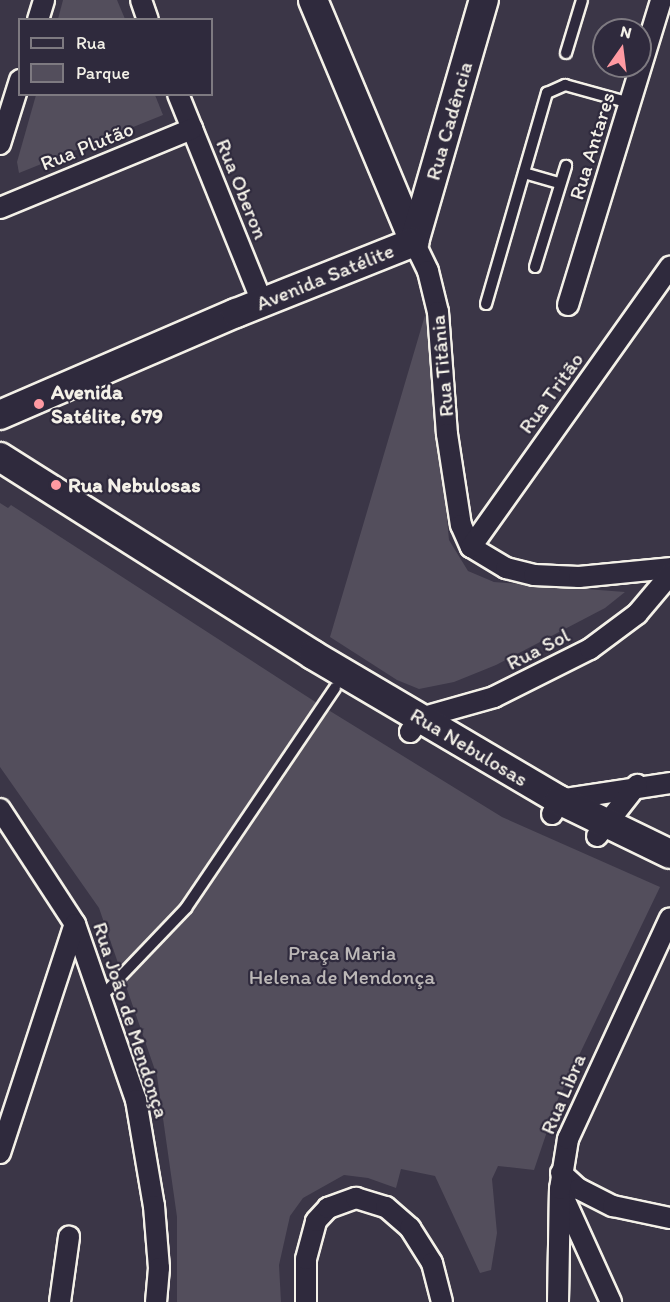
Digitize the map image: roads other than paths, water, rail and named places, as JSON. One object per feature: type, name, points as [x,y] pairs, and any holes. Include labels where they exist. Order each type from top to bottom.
[{"type":"street","points":[[39,18],[44,0]]},
{"type":"street","points":[[141,0],[147,18]]},
{"type":"street","name":"Rua Titânia","points":[[313,0],[428,271],[438,312],[447,434],[461,525],[471,546]]},
{"type":"street","name":"Rua Cadência","points":[[414,242],[484,0]]},
{"type":"street","name":"Rua Antares","points":[[568,305],[662,0]]},
{"type":"street","points":[[0,144],[18,86]]},
{"type":"street","name":"Rua Oberon","points":[[179,96],[262,302]]},
{"type":"street","name":"Rua Plutão","points":[[2,202],[192,129]]},
{"type":"street","name":"Avenida Satélite","points":[[0,415],[262,302],[414,242]]},
{"type":"street","name":"Rua Tritão","points":[[471,546],[670,267]]},
{"type":"street","name":"Avenida Satélite","points":[[0,399],[236,313]]},
{"type":"street","name":"Rua Nebulosas","points":[[0,457],[415,725],[555,807],[602,829],[670,854]]},
{"type":"street","name":"Rua Nebulosas","points":[[0,475],[336,688],[415,725]]},
{"type":"street","points":[[471,546],[506,568],[534,575],[579,577],[670,568]]},
{"type":"street","name":"Rua Sol","points":[[415,725],[494,697],[553,670],[637,614],[670,575]]},
{"type":"street","points":[[555,807],[637,785],[670,783]]},
{"type":"street","points":[[602,829],[637,785]]},
{"type":"street","name":"Rua João de Mendonça","points":[[0,808],[75,924],[102,996],[142,1128],[154,1206],[159,1268],[156,1302]]},
{"type":"street","name":"Rua Nebulosas","points":[[602,829],[670,870]]},
{"type":"street","name":"Rua Libra","points":[[558,1302],[560,1181],[579,1111],[670,918]]},
{"type":"street","points":[[0,1153],[75,924]]},
{"type":"street","points":[[560,1181],[613,1206],[670,1218]]},
{"type":"street","points":[[560,1181],[611,1302]]},
{"type":"street","points":[[306,1302],[306,1259],[316,1221],[328,1208],[356,1198],[386,1207],[410,1228],[432,1263],[442,1302]]},
{"type":"street","points":[[60,1302],[69,1237]]},
{"type":"lane","points":[[566,53],[582,0]]},
{"type":"lane","points":[[486,304],[548,93],[555,87],[565,85],[630,103]]},
{"type":"lane","points":[[535,267],[566,166]]},
{"type":"lane","points":[[524,173],[560,183]]},
{"type":"lane","points":[[102,996],[186,908],[336,688]]},
{"type":"place","name":"Avenida Satélite, 679","points":[[39,404]]},
{"type":"place","name":"Rua Nebulosas","points":[[56,485]]},
{"type":"park label","name":"Praça Maria Helena de Mendonça","points":[[342,965]]}]
